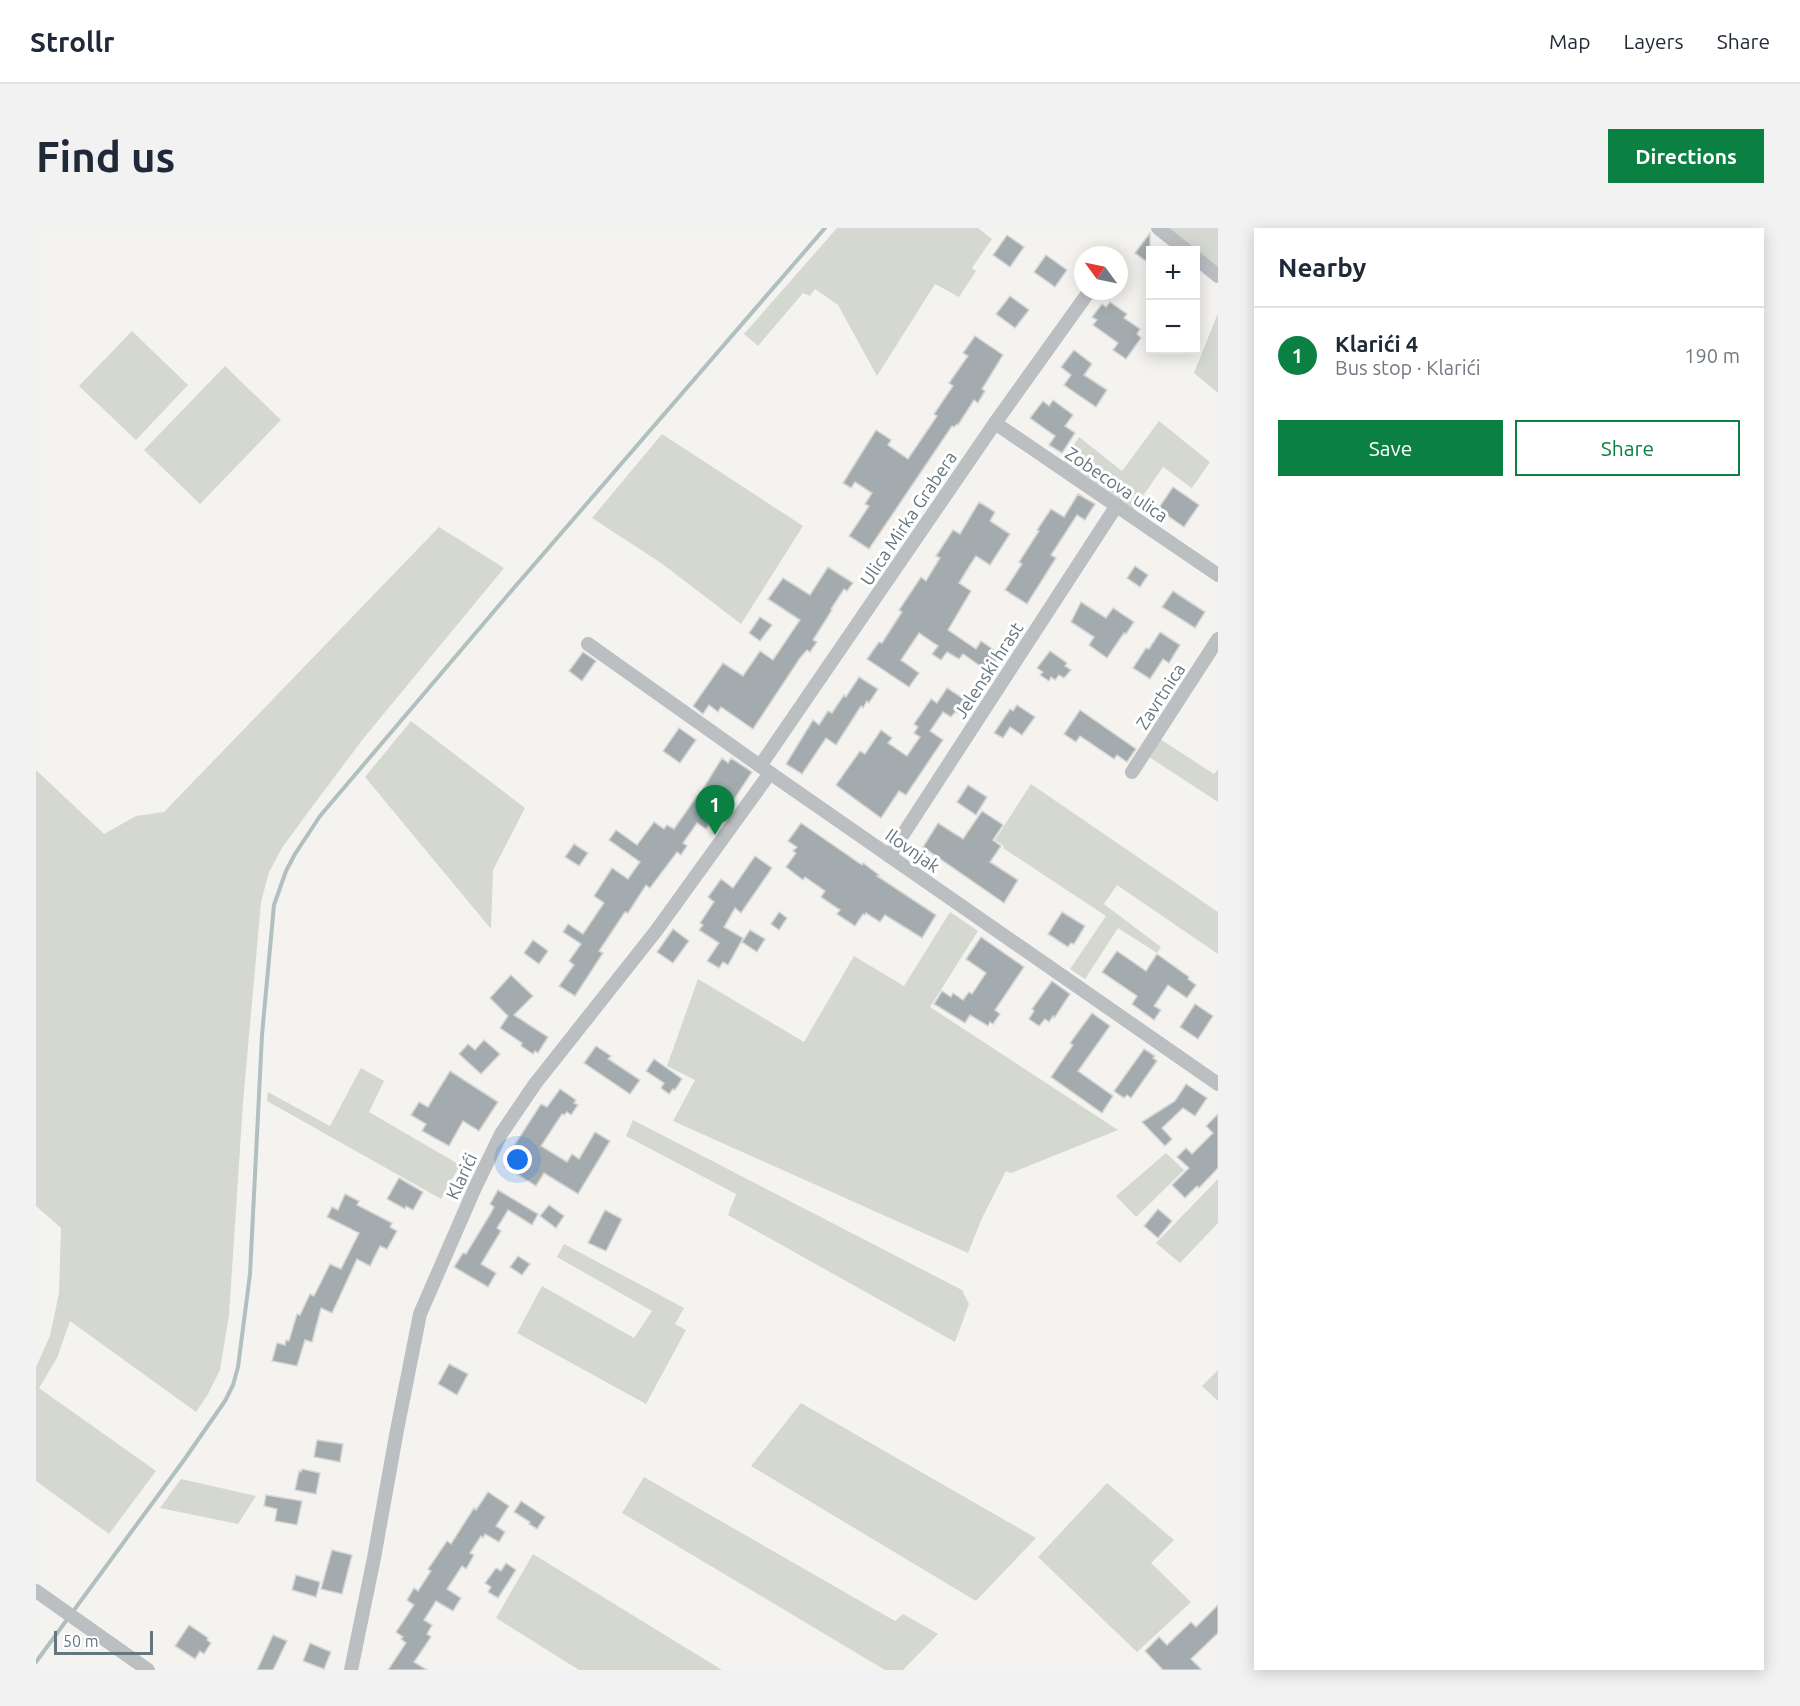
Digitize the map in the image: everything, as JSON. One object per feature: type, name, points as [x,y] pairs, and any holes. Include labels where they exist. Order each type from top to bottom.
[{"type":"street","points":[[1158,228],[1181,246]]},
{"type":"street","points":[[1200,261],[1218,276]]},
{"type":"street","name":"Ulica Mirka Grabera","points":[[765,769],[995,423],[1083,300]]},
{"type":"street","name":"Zobecova ulica","points":[[995,423],[1218,575]]},
{"type":"street","name":"Jelenski hrast","points":[[889,856],[1117,505]]},
{"type":"street","name":"Zavrtnica","points":[[1132,772],[1218,639]]},
{"type":"street","name":"Ilovnjak","points":[[588,644],[1218,1084]]},
{"type":"street","name":"Klarići","points":[[351,1670],[420,1314],[474,1190],[501,1134],[535,1084],[656,931],[765,769]]},
{"type":"street","points":[[36,1591],[148,1670]]},
{"type":"shaded area","points":[[837,228],[978,228],[992,239],[972,268],[976,271],[959,297],[935,284],[877,376],[838,305],[815,289],[810,296],[803,293],[758,346],[744,334]]},
{"type":"shaded area","points":[[1165,228],[1218,228],[1218,271],[1200,256],[1200,246],[1188,246]]},
{"type":"shaded area","points":[[1218,313],[1218,393],[1194,373]]},
{"type":"shaded area","points":[[132,331],[188,385],[136,440],[79,386]]},
{"type":"shaded area","points":[[225,366],[281,420],[200,504],[144,450]]},
{"type":"shaded area","points":[[1159,421],[1210,462],[1192,488],[1163,467],[1133,510],[1063,462],[1079,437],[1122,471]]},
{"type":"shaded area","points":[[662,434],[803,526],[741,624],[661,563],[592,518]]},
{"type":"shaded area","points":[[439,527],[504,568],[363,739],[306,815],[282,848],[269,872],[261,902],[243,1103],[229,1315],[220,1370],[196,1412],[70,1321],[57,1358],[39,1388],[156,1471],[109,1534],[36,1481],[36,1367],[50,1336],[59,1293],[61,1228],[36,1206],[36,770],[104,834],[136,816],[164,812]]},
{"type":"shaded area","points":[[411,721],[525,808],[493,870],[491,929],[365,777]]},
{"type":"shaded area","points":[[1160,739],[1214,774],[1218,769],[1218,802],[1149,757]]},
{"type":"shaded area","points":[[1031,784],[1218,912],[1218,954],[1117,885],[1104,904],[1161,947],[1157,953],[1118,928],[1085,979],[1070,969],[1106,916],[1003,848],[1004,846],[995,840]]},
{"type":"shaded area","points":[[950,912],[978,931],[930,1007],[1118,1130],[1011,1173],[1006,1171],[982,1218],[968,1253],[673,1121],[695,1080],[667,1066],[698,979],[804,1042],[854,956],[904,986]]},
{"type":"shaded area","points":[[361,1068],[384,1081],[369,1112],[460,1165],[441,1199],[267,1101],[268,1092],[330,1126]]},
{"type":"shaded area","points":[[633,1120],[962,1290],[969,1304],[955,1342],[728,1215],[736,1194],[626,1136]]},
{"type":"shaded area","points":[[1166,1153],[1184,1170],[1136,1217],[1116,1196]]},
{"type":"shaded area","points":[[1218,1179],[1218,1223],[1180,1263],[1156,1243]]},
{"type":"shaded area","points":[[564,1244],[684,1308],[675,1324],[686,1330],[646,1404],[517,1333],[542,1286],[634,1338],[652,1311],[557,1257]]},
{"type":"shaded area","points":[[1218,1370],[1218,1401],[1202,1386]]},
{"type":"shaded area","points":[[801,1403],[1036,1538],[976,1601],[751,1466]]},
{"type":"shaded area","points":[[644,1477],[895,1621],[903,1614],[938,1634],[903,1670],[885,1670],[622,1513]]},
{"type":"shaded area","points":[[181,1479],[256,1496],[238,1524],[160,1508]]},
{"type":"shaded area","points":[[1107,1483],[1174,1540],[1151,1563],[1191,1602],[1137,1652],[1038,1557]]},
{"type":"shaded area","points":[[533,1554],[722,1670],[579,1670],[496,1618]]},
{"type":"building","points":[[1150,233],[1150,246],[1146,246],[1146,261],[1135,253]]},
{"type":"building","points":[[1007,235],[1024,247],[1010,267],[993,255]]},
{"type":"building","points":[[1046,255],[1067,270],[1055,287],[1034,272]]},
{"type":"building","points":[[1010,296],[1029,310],[1015,328],[996,314]]},
{"type":"building","points":[[1110,302],[1127,314],[1124,318],[1140,329],[1137,334],[1141,338],[1126,359],[1113,350],[1118,343],[1093,325],[1097,320],[1092,317],[1102,304],[1106,307]]},
{"type":"building","points":[[975,336],[1003,355],[982,389],[985,391],[978,403],[974,400],[958,425],[952,426],[869,549],[849,536],[869,506],[865,504],[872,493],[855,482],[851,488],[843,483],[876,430],[891,440],[888,445],[908,459],[937,416],[934,414],[953,386],[949,383],[968,356],[963,353]]},
{"type":"building","points":[[1074,350],[1092,364],[1084,375],[1107,390],[1096,407],[1064,385],[1071,375],[1061,367]]},
{"type":"building","points":[[1053,400],[1073,415],[1065,426],[1075,433],[1062,453],[1049,445],[1055,436],[1030,418],[1043,401],[1049,406]]},
{"type":"building","points":[[1173,487],[1199,505],[1184,527],[1158,509]]},
{"type":"building","points":[[1078,494],[1095,504],[1085,520],[1077,515],[1051,555],[1056,558],[1027,604],[1005,590],[1022,564],[1019,562],[1051,509],[1064,517]]},
{"type":"building","points":[[979,502],[995,512],[990,521],[1010,534],[990,565],[976,556],[970,565],[959,583],[971,591],[948,630],[976,649],[981,641],[1001,655],[994,664],[991,662],[986,670],[963,654],[959,659],[947,652],[941,660],[932,654],[938,646],[919,633],[901,660],[919,673],[909,687],[867,659],[879,642],[882,643],[902,612],[899,610],[921,577],[926,581],[940,558],[936,556],[953,530],[960,534]]},
{"type":"building","points":[[1135,566],[1148,575],[1140,587],[1127,578]]},
{"type":"building","points":[[828,567],[853,583],[847,591],[844,589],[813,640],[817,642],[810,652],[807,650],[800,658],[753,729],[721,707],[718,712],[709,705],[703,714],[693,706],[723,663],[743,676],[760,651],[773,660],[800,620],[768,599],[783,578],[810,595]]},
{"type":"building","points":[[1173,591],[1205,612],[1195,628],[1162,607]]},
{"type":"building","points":[[1081,602],[1106,618],[1113,608],[1134,622],[1107,658],[1089,645],[1094,637],[1071,622]]},
{"type":"building","points":[[760,617],[772,625],[760,641],[749,633]]},
{"type":"building","points":[[1160,632],[1180,645],[1169,663],[1163,659],[1150,679],[1133,668]]},
{"type":"building","points":[[1050,651],[1067,663],[1065,666],[1071,670],[1064,678],[1059,675],[1055,680],[1051,677],[1049,681],[1040,675],[1043,672],[1037,668]]},
{"type":"building","points":[[583,652],[596,661],[582,681],[569,671]]},
{"type":"building","points":[[859,677],[878,689],[869,703],[867,701],[863,708],[861,706],[836,745],[826,738],[802,774],[786,764],[813,720],[819,725],[828,711],[832,713]]},
{"type":"building","points":[[947,688],[964,699],[962,702],[964,704],[958,713],[956,711],[951,717],[943,712],[930,731],[943,740],[906,795],[899,791],[881,818],[836,785],[860,751],[865,754],[881,730],[892,738],[888,743],[907,756],[920,737],[914,733],[918,727],[914,724],[931,699],[937,703]]},
{"type":"building","points":[[1017,705],[1035,717],[1022,735],[1010,727],[1003,738],[994,733],[1010,709],[1013,711]]},
{"type":"building","points":[[1080,710],[1136,749],[1127,762],[1117,755],[1114,759],[1080,736],[1076,742],[1064,734]]},
{"type":"building","points":[[679,728],[696,740],[680,763],[663,751]]},
{"type":"building","points":[[722,758],[728,763],[731,758],[752,772],[731,804],[726,801],[706,829],[697,823],[683,843],[687,846],[681,855],[677,852],[650,888],[646,885],[599,951],[603,953],[575,996],[559,986],[574,965],[569,961],[581,944],[563,932],[568,924],[583,934],[604,903],[594,896],[612,868],[628,879],[640,862],[609,840],[616,830],[637,845],[654,822],[664,829],[667,825],[674,829],[698,797]]},
{"type":"building","points":[[968,785],[987,797],[976,815],[957,802]]},
{"type":"building","points":[[982,811],[1003,825],[993,840],[1001,846],[990,862],[1018,880],[1004,903],[923,847],[938,823],[963,839]]},
{"type":"building","points":[[801,823],[862,865],[863,863],[879,875],[877,876],[936,915],[922,938],[885,915],[880,922],[866,913],[863,914],[855,926],[837,914],[840,910],[821,897],[825,891],[805,877],[803,880],[786,867],[796,853],[793,851],[797,847],[788,841]]},
{"type":"building","points":[[574,844],[588,853],[579,866],[565,857]]},
{"type":"building","points":[[755,856],[772,868],[741,913],[735,908],[724,927],[743,938],[728,965],[723,962],[719,968],[707,961],[719,943],[699,930],[703,925],[700,923],[714,902],[708,897],[721,879],[733,888]]},
{"type":"building","points":[[779,912],[787,918],[779,930],[771,924]]},
{"type":"building","points":[[1062,912],[1085,926],[1074,944],[1071,943],[1068,947],[1048,934]]},
{"type":"building","points":[[673,929],[689,941],[673,963],[657,952]]},
{"type":"building","points":[[750,930],[765,939],[757,952],[742,942]]},
{"type":"building","points":[[981,937],[1024,967],[995,1010],[1000,1014],[993,1024],[990,1022],[988,1026],[970,1015],[965,1023],[934,1004],[942,991],[951,997],[953,993],[963,1000],[969,992],[972,994],[986,973],[966,959]]},
{"type":"building","points":[[533,940],[548,951],[539,964],[524,953]]},
{"type":"building","points":[[1117,951],[1146,971],[1157,954],[1189,977],[1188,979],[1196,985],[1187,998],[1168,985],[1154,1006],[1161,1010],[1154,1020],[1132,1004],[1137,996],[1102,972]]},
{"type":"building","points":[[511,975],[533,996],[514,1015],[548,1037],[538,1053],[535,1051],[533,1054],[521,1046],[522,1043],[500,1028],[508,1016],[490,998]]},
{"type":"building","points":[[1052,981],[1070,994],[1055,1017],[1053,1016],[1049,1022],[1045,1019],[1039,1026],[1029,1019],[1034,1011],[1032,1009]]},
{"type":"building","points":[[1195,1004],[1213,1016],[1198,1039],[1180,1027]]},
{"type":"building","points":[[1092,1013],[1110,1026],[1078,1071],[1113,1096],[1102,1113],[1051,1077],[1073,1045],[1070,1043]]},
{"type":"building","points":[[484,1040],[500,1054],[481,1074],[459,1054],[468,1044],[475,1050]]},
{"type":"building","points":[[596,1046],[611,1056],[608,1059],[640,1080],[630,1094],[584,1063]]},
{"type":"building","points":[[1144,1049],[1155,1056],[1153,1058],[1157,1061],[1131,1098],[1127,1095],[1124,1098],[1114,1091]]},
{"type":"building","points":[[654,1059],[682,1079],[675,1090],[673,1089],[669,1094],[661,1088],[664,1083],[646,1071]]},
{"type":"building","points":[[450,1071],[498,1102],[479,1131],[463,1121],[449,1146],[422,1131],[426,1124],[411,1115],[419,1102],[428,1107]]},
{"type":"building","points":[[1186,1084],[1207,1098],[1195,1116],[1183,1108],[1162,1128],[1172,1139],[1165,1146],[1142,1122],[1175,1101]]},
{"type":"building","points":[[560,1089],[576,1100],[574,1103],[578,1105],[571,1115],[567,1112],[562,1114],[541,1146],[567,1162],[572,1154],[579,1159],[595,1132],[610,1141],[578,1194],[544,1173],[536,1186],[504,1166],[512,1153],[510,1152],[541,1104],[547,1107]]},
{"type":"building","points":[[1218,1114],[1218,1168],[1199,1188],[1197,1186],[1185,1198],[1172,1185],[1189,1168],[1177,1157],[1186,1148],[1192,1154],[1213,1133],[1206,1126]]},
{"type":"building","points":[[399,1178],[423,1192],[413,1210],[406,1206],[405,1209],[387,1199]]},
{"type":"building","points":[[498,1190],[538,1214],[532,1225],[508,1210],[497,1228],[501,1231],[481,1264],[496,1273],[488,1287],[454,1267],[463,1253],[466,1254],[491,1213],[494,1207],[490,1204]]},
{"type":"building","points":[[345,1194],[359,1201],[357,1205],[392,1223],[390,1227],[397,1231],[387,1249],[380,1246],[370,1266],[357,1259],[332,1313],[321,1308],[312,1342],[305,1340],[297,1366],[272,1361],[277,1343],[285,1345],[286,1340],[289,1341],[297,1314],[300,1315],[310,1294],[314,1296],[330,1264],[341,1269],[359,1233],[327,1217],[332,1207],[338,1210]]},
{"type":"building","points":[[549,1205],[564,1216],[556,1228],[540,1216]]},
{"type":"building","points":[[1158,1209],[1172,1221],[1158,1238],[1144,1226]]},
{"type":"building","points":[[605,1210],[622,1219],[606,1251],[588,1243]]},
{"type":"building","points":[[518,1256],[530,1264],[522,1275],[510,1267]]},
{"type":"building","points":[[449,1364],[468,1374],[457,1395],[438,1384]]},
{"type":"building","points":[[317,1440],[343,1444],[340,1462],[314,1457]]},
{"type":"building","points":[[302,1469],[320,1473],[316,1494],[295,1490],[299,1471],[301,1472]]},
{"type":"building","points":[[488,1492],[509,1506],[496,1526],[505,1532],[499,1542],[485,1534],[483,1538],[481,1536],[470,1553],[474,1555],[466,1569],[462,1566],[447,1589],[461,1598],[453,1611],[436,1601],[424,1620],[432,1625],[427,1634],[431,1637],[414,1662],[427,1670],[388,1670],[406,1643],[401,1639],[403,1637],[396,1632],[414,1605],[407,1600],[414,1588],[418,1591],[431,1571],[428,1569],[447,1541],[451,1544],[474,1508],[476,1510]]},
{"type":"building","points":[[266,1495],[302,1501],[297,1525],[275,1521],[277,1509],[264,1506]]},
{"type":"building","points":[[521,1501],[545,1517],[537,1529],[514,1512]]},
{"type":"building","points":[[332,1550],[352,1555],[342,1594],[321,1589]]},
{"type":"building","points":[[506,1563],[516,1570],[498,1598],[488,1592],[491,1587],[485,1583],[496,1568],[501,1571]]},
{"type":"building","points":[[296,1575],[320,1582],[316,1597],[292,1590]]},
{"type":"building","points":[[1218,1605],[1218,1633],[1191,1659],[1202,1670],[1163,1670],[1145,1651],[1159,1637],[1167,1645],[1191,1622],[1196,1627]]},
{"type":"building","points":[[189,1625],[208,1638],[207,1640],[211,1643],[204,1654],[200,1651],[195,1659],[175,1646]]},
{"type":"building","points":[[273,1635],[287,1641],[273,1670],[257,1670]]},
{"type":"building","points":[[310,1643],[331,1652],[324,1669],[303,1661]]},
{"type":"waterway","points":[[36,1662],[184,1460],[225,1401],[233,1385],[238,1367],[250,1274],[262,1035],[274,905],[286,871],[295,854],[320,816],[825,228]]},
{"type":"place","name":"Klarići 4","points":[[715,835]]}]
